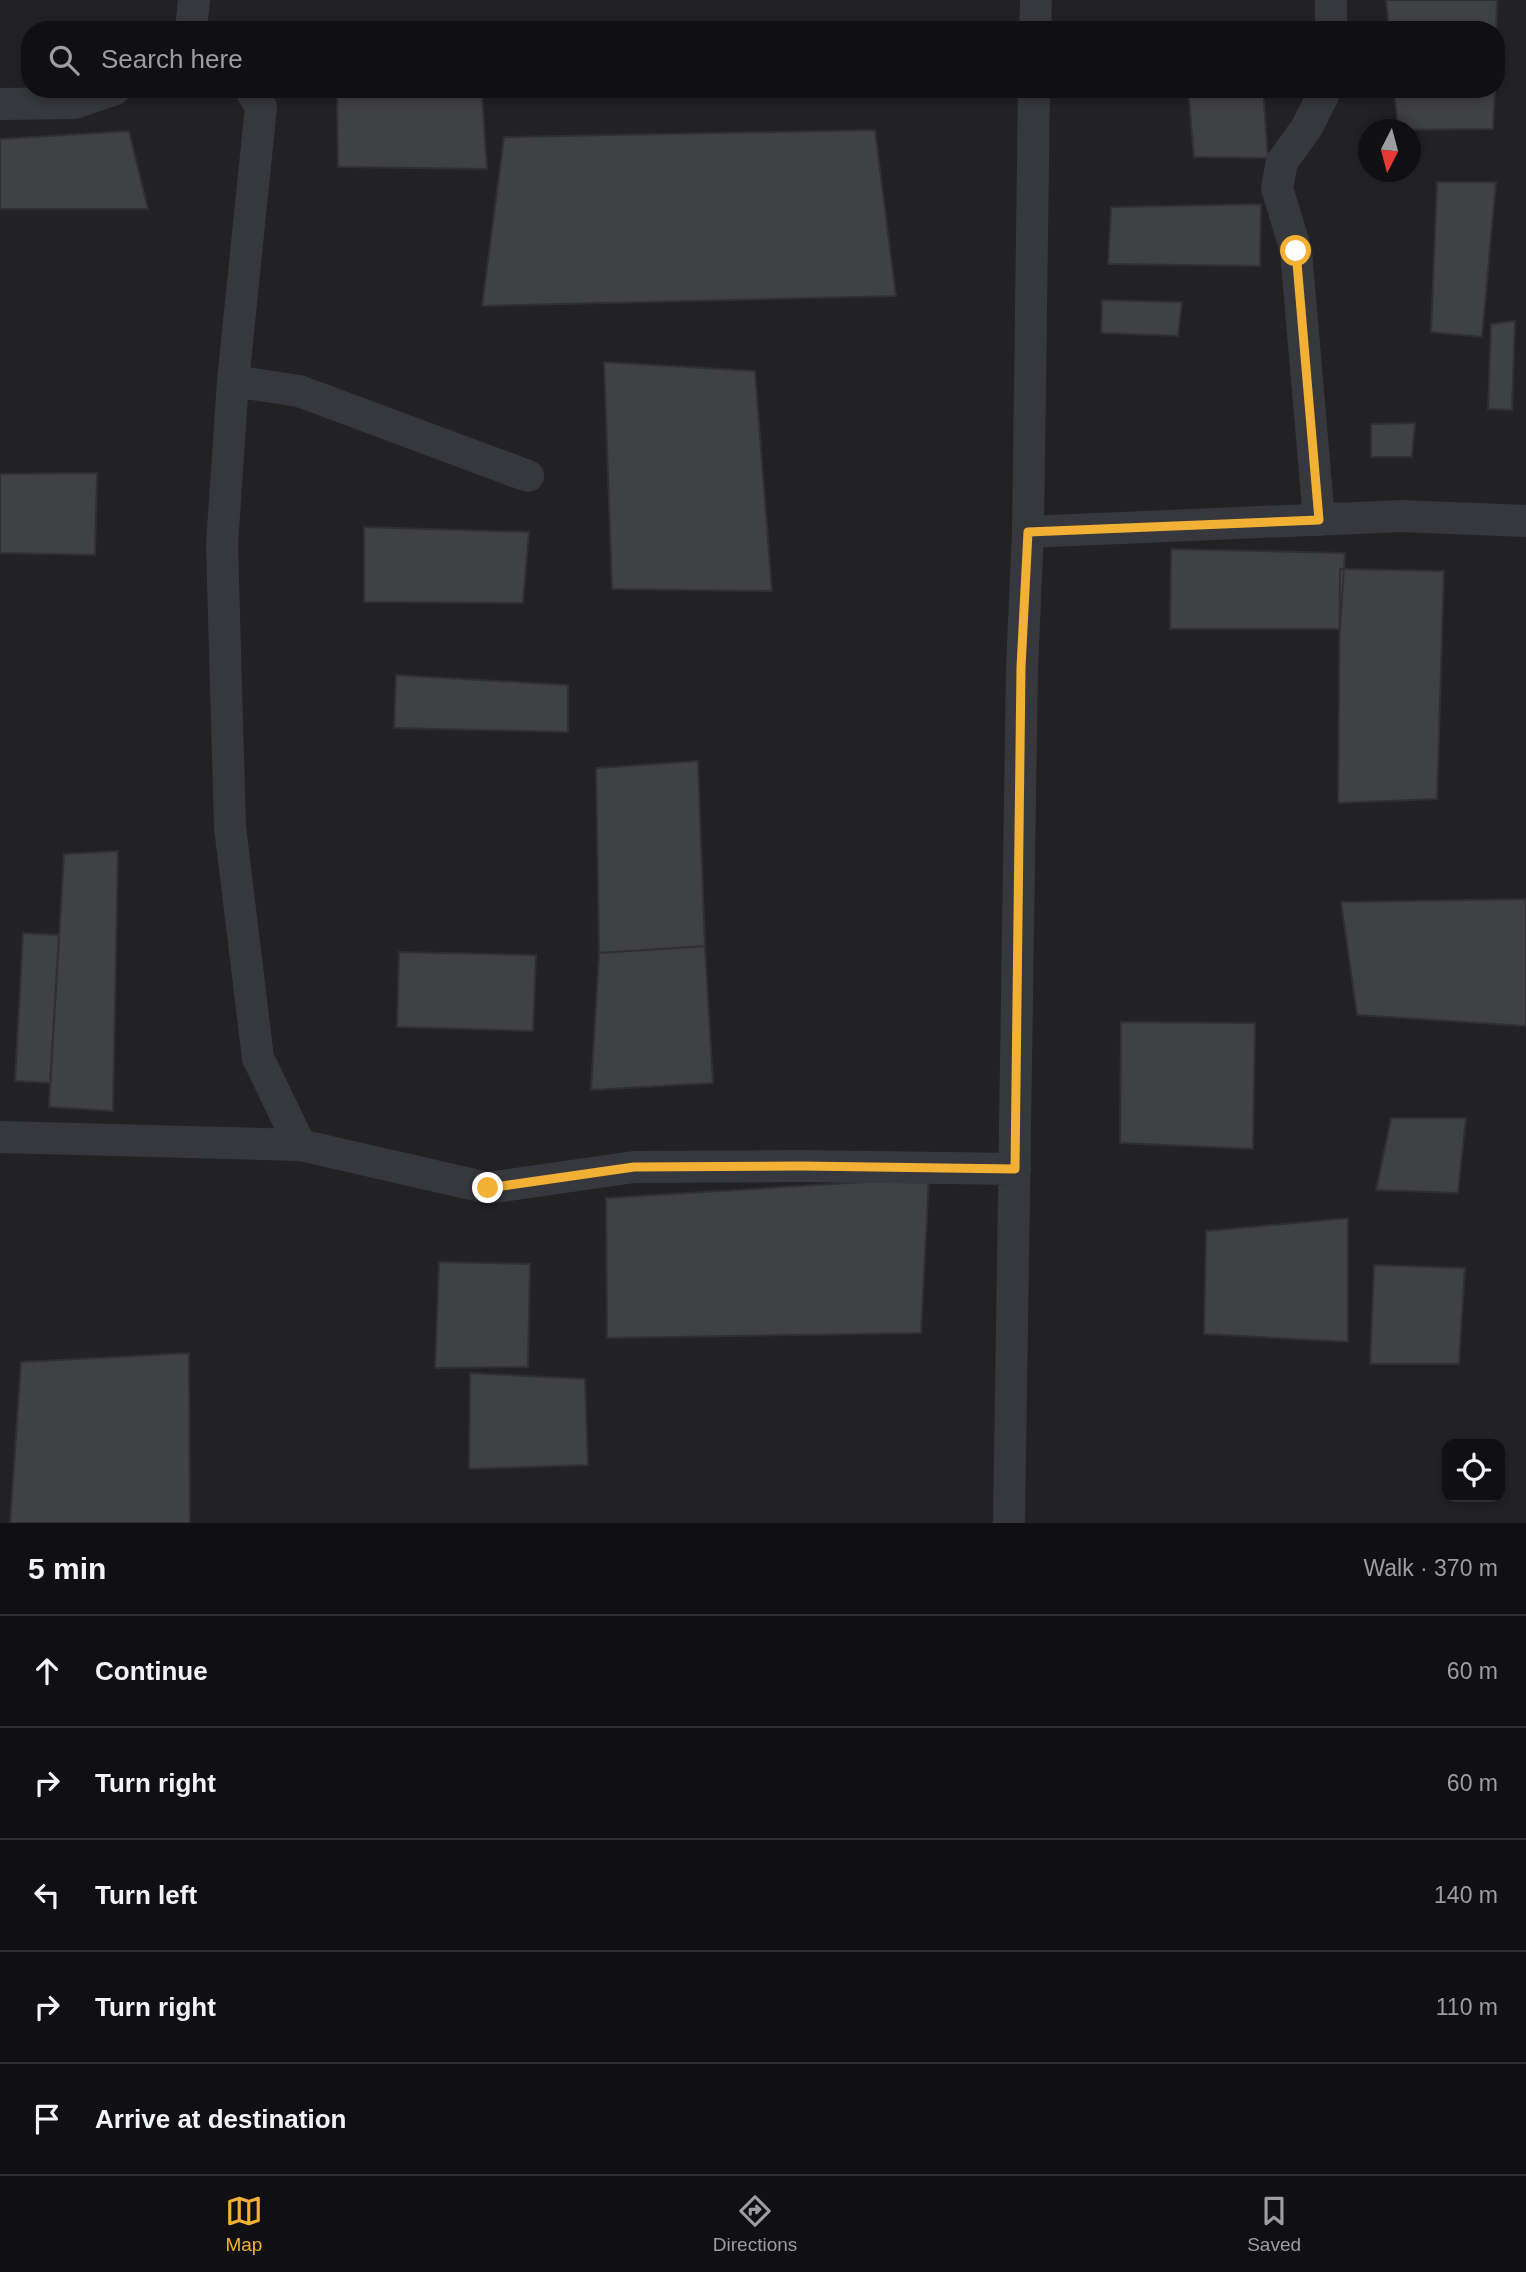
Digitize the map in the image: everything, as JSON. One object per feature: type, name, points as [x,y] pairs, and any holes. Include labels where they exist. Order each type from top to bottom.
[{"type":"street","points":[[192,21],[194,0]]},
{"type":"street","points":[[1035,21],[1036,0]]},
{"type":"street","points":[[1331,0],[1331,21]]},
{"type":"street","points":[[0,104],[74,103],[89,98]]},
{"type":"street","points":[[256,98],[261,107],[233,381],[222,544],[230,827],[258,1058],[300,1145]]},
{"type":"street","points":[[1009,1523],[1021,667],[1028,532],[1034,98]]},
{"type":"street","points":[[1319,520],[1296,251],[1277,188],[1282,162],[1307,127],[1322,98]]},
{"type":"street","points":[[233,381],[299,391],[528,476]]},
{"type":"street","points":[[1028,532],[1402,516],[1526,521]]},
{"type":"street","points":[[0,1137],[300,1145],[488,1188],[634,1167],[1015,1169]]},
{"type":"shaded area","points":[[0,0],[1526,0],[1526,1523],[0,1523]]},
{"type":"building","points":[[1386,0],[1497,0],[1496,21],[1388,21]]},
{"type":"building","points":[[337,98],[482,98],[487,169],[338,167]]},
{"type":"building","points":[[1189,98],[1264,98],[1268,158],[1194,157]]},
{"type":"building","points":[[1395,98],[1495,98],[1493,129],[1421,130],[1421,119],[1397,119]]},
{"type":"building","points":[[875,130],[896,296],[482,306],[504,137]]},
{"type":"building","points":[[129,131],[148,209],[0,209],[0,139]]},
{"type":"building","points":[[1437,182],[1496,182],[1482,337],[1431,332]]},
{"type":"building","points":[[1261,204],[1260,266],[1108,264],[1111,207]]},
{"type":"building","points":[[1102,300],[1182,302],[1178,336],[1101,333]]},
{"type":"building","points":[[1515,321],[1512,410],[1488,409],[1491,324]]},
{"type":"building","points":[[604,362],[755,371],[772,591],[612,589]]},
{"type":"building","points":[[1415,423],[1412,457],[1371,457],[1371,424]]},
{"type":"building","points":[[97,473],[95,555],[0,553],[0,474]]},
{"type":"building","points":[[364,527],[529,532],[523,603],[364,602]]},
{"type":"building","points":[[1171,549],[1345,553],[1340,629],[1170,629]]},
{"type":"building","points":[[1340,569],[1444,571],[1437,799],[1338,803]]},
{"type":"building","points":[[396,675],[568,685],[568,732],[394,728]]},
{"type":"building","points":[[698,761],[705,946],[599,953],[596,768]]},
{"type":"building","points":[[118,851],[113,1111],[49,1107],[64,854]]},
{"type":"building","points":[[1526,899],[1526,1026],[1357,1015],[1341,902]]},
{"type":"building","points":[[23,933],[59,935],[50,1083],[15,1081]]},
{"type":"building","points":[[705,946],[713,1083],[591,1090],[599,953]]},
{"type":"building","points":[[399,952],[536,955],[533,1031],[397,1027]]},
{"type":"building","points":[[1121,1022],[1255,1023],[1253,1149],[1120,1143]]},
{"type":"building","points":[[1391,1118],[1466,1118],[1458,1193],[1376,1190]]},
{"type":"building","points":[[929,1178],[921,1333],[607,1338],[606,1198]]},
{"type":"building","points":[[1348,1218],[1348,1342],[1204,1334],[1206,1231]]},
{"type":"building","points":[[439,1262],[530,1264],[528,1367],[435,1368]]},
{"type":"building","points":[[1374,1265],[1465,1268],[1459,1364],[1370,1364]]},
{"type":"building","points":[[189,1353],[190,1523],[10,1523],[21,1362]]},
{"type":"building","points":[[470,1373],[585,1379],[588,1465],[469,1469]]},
{"type":"route","points":[[488,1188],[634,1167],[1015,1169],[1021,667],[1028,532],[1319,520],[1296,251]]}]
